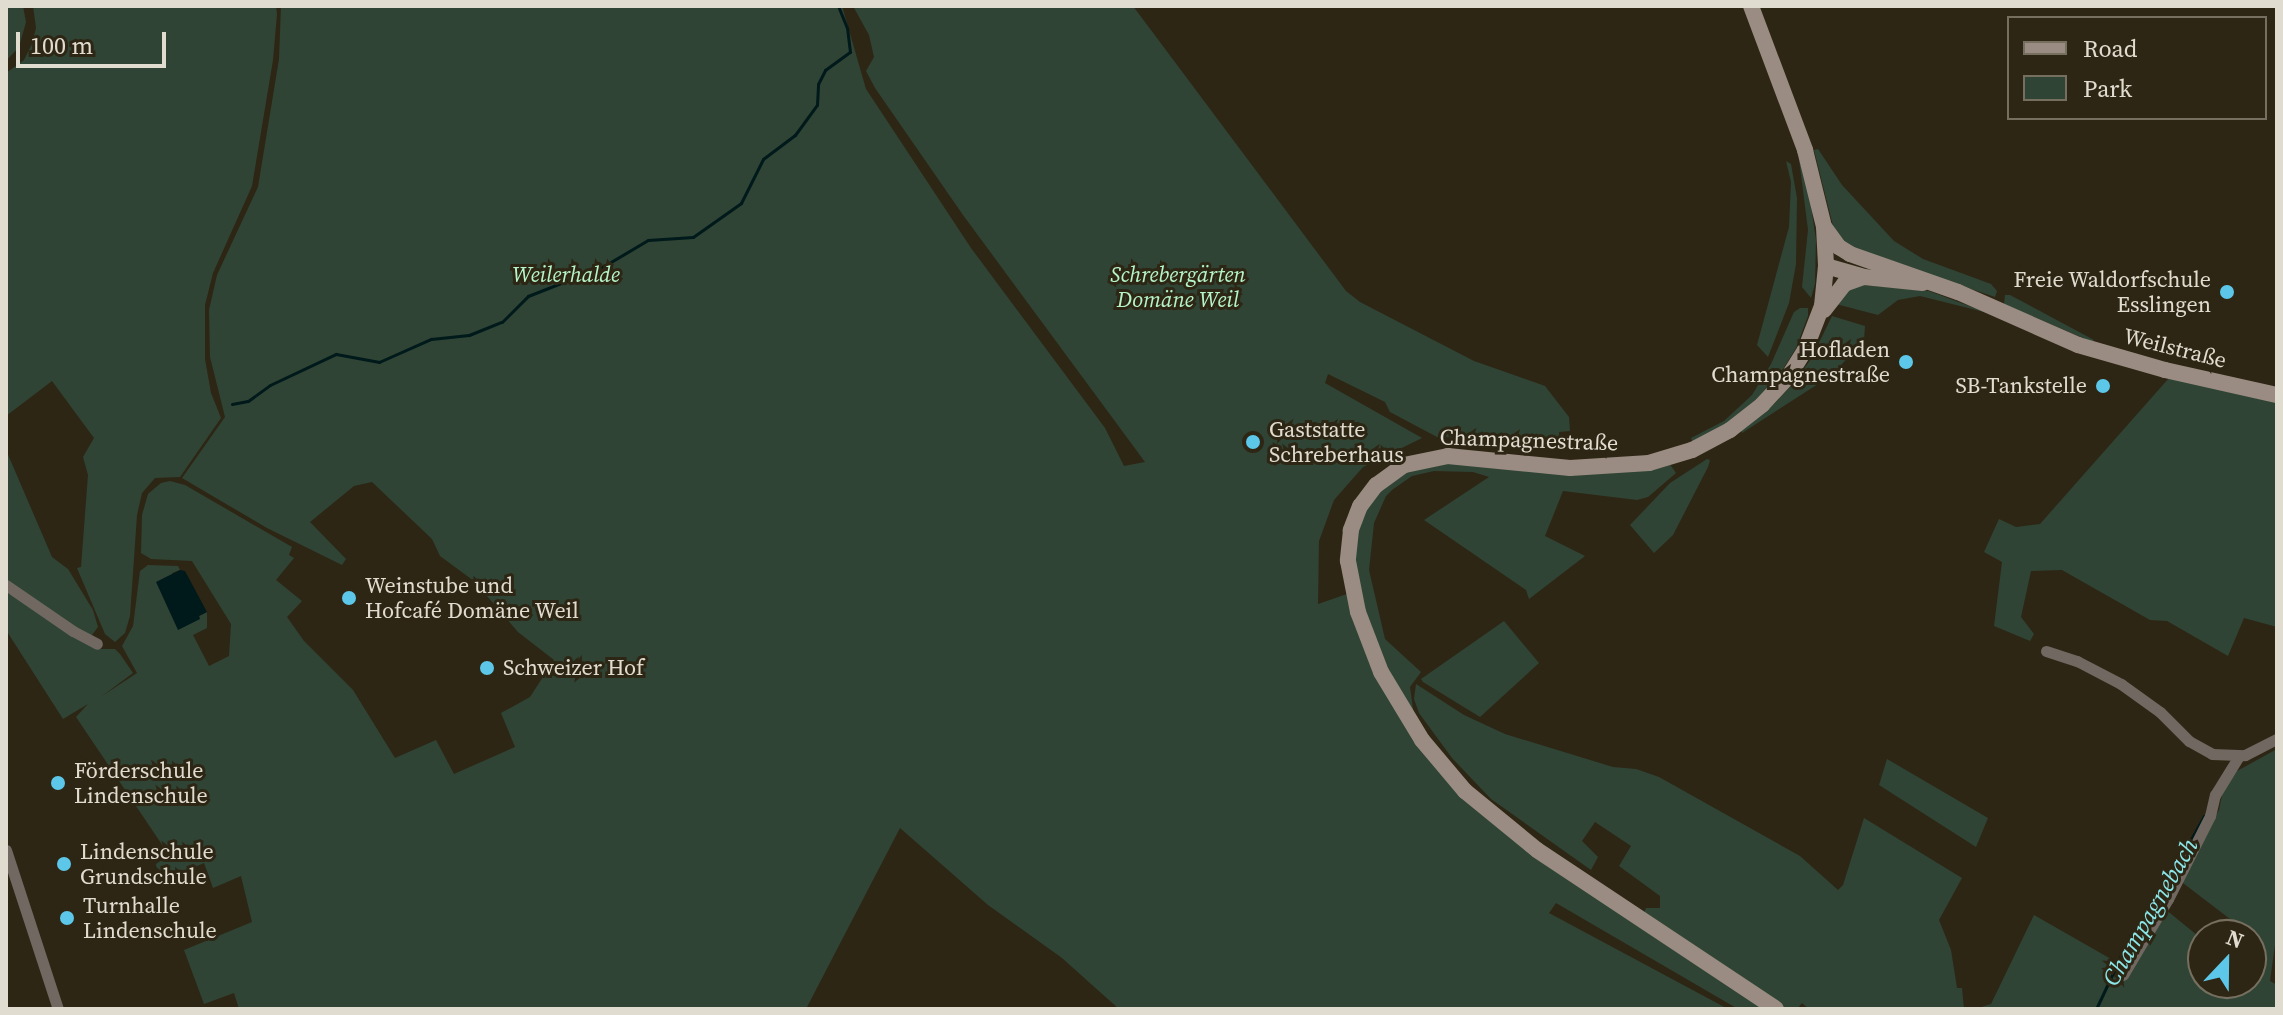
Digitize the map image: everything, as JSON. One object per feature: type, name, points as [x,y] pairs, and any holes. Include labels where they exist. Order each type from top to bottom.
[{"type":"main road","points":[[1751,6],[1809,160],[1824,227],[1826,266],[1865,268]]},
{"type":"main road","name":"Weilstraße","points":[[1824,227],[1839,247],[1865,268],[1932,283],[2078,345],[2165,370],[2277,395]]},
{"type":"main road","name":"Champagnestraße","points":[[1776,1009],[1537,850],[1489,814],[1457,783],[1411,724],[1381,672],[1353,597],[1348,549],[1353,522],[1370,491],[1389,474],[1420,460],[1458,456],[1549,467],[1605,468],[1662,460],[1705,444],[1741,423],[1780,387],[1801,358],[1831,290],[1826,266]]},
{"type":"main road","points":[[1831,290],[1865,268]]},
{"type":"street","points":[[6,585],[97,644]]},
{"type":"street","points":[[2046,651],[2077,661],[2121,684],[2200,748],[2218,755],[2239,756],[2258,751],[2277,739]]},
{"type":"street","points":[[2123,975],[2168,899],[2212,813],[2215,795],[2239,756]]},
{"type":"street","points":[[6,850],[58,1009]]},
{"type":"green space","points":[[6,6],[23,6],[26,22],[19,47],[6,61]]},
{"type":"green space","points":[[33,6],[276,6],[273,60],[252,186],[213,273],[205,305],[205,359],[211,393],[221,418],[180,477],[155,478],[142,493],[137,515],[130,616],[125,633],[115,642],[105,634],[77,568],[81,567],[88,475],[83,457],[94,438],[52,381],[6,416],[6,73],[24,60],[32,44],[36,28]]},
{"type":"green space","points":[[281,6],[842,6],[866,89],[971,248],[1105,428],[1124,466],[1145,462],[963,215],[875,88],[866,71],[874,57],[869,35],[853,6],[1133,6],[1346,291],[1360,302],[1474,361],[1545,386],[1569,417],[1570,431],[1559,432],[1559,450],[1486,438],[1437,437],[1390,412],[1385,402],[1328,374],[1325,383],[1422,438],[1363,467],[1334,500],[1319,541],[1318,604],[1347,594],[1437,768],[1767,1009],[1738,1009],[1556,903],[1549,913],[1728,1009],[1119,1009],[1062,958],[988,905],[900,828],[806,1009],[239,1009],[234,993],[204,1004],[184,950],[252,922],[241,876],[213,888],[204,863],[158,883],[156,864],[169,855],[76,717],[88,704],[63,719],[6,630],[6,596],[10,592],[100,649],[115,649],[120,654],[133,673],[102,696],[137,673],[122,646],[133,626],[140,571],[148,565],[178,566],[180,570],[172,573],[200,619],[199,616],[207,612],[207,628],[193,635],[209,666],[229,656],[231,624],[192,561],[151,559],[141,553],[142,515],[148,494],[161,483],[170,481],[185,485],[292,547],[289,555],[294,558],[276,580],[302,601],[287,617],[304,641],[353,690],[395,758],[436,740],[454,774],[515,747],[501,713],[530,697],[554,660],[518,632],[474,581],[440,556],[432,539],[372,482],[354,486],[310,522],[346,559],[342,565],[267,528],[182,478],[225,417],[210,357],[209,310],[217,275],[258,187],[279,59]]},
{"type":"green space","points":[[1818,149],[1842,185],[1894,241],[1923,259],[1991,284],[1997,291],[1995,297],[1847,247],[1833,226],[1814,150]]},
{"type":"green space","points":[[1799,159],[1809,192],[1816,240],[1815,284],[1811,298],[1802,287],[1808,230]]},
{"type":"green space","points":[[1786,161],[1791,164],[1797,198],[1796,264],[1789,303],[1768,357],[1757,345],[1789,227],[1791,182]]},
{"type":"green space","points":[[1852,284],[1929,291],[1988,313],[1920,296],[1898,300],[1878,315],[1836,304]]},
{"type":"green space","points":[[2005,295],[2094,340],[2092,342],[2004,304]]},
{"type":"green space","points":[[1808,308],[1808,316],[1796,348],[1780,374],[1743,414],[1693,443],[1691,438],[1724,421],[1752,395],[1771,364],[1794,312]]},
{"type":"green space","points":[[1832,316],[1865,326],[1864,340],[1832,375],[1742,433],[1741,430],[1793,384],[1811,359]]},
{"type":"green space","points":[[2169,378],[2277,403],[2277,627],[2244,618],[2228,656],[2167,621],[2150,620],[2062,570],[2031,571],[2021,617],[2034,634],[2030,641],[1994,626],[2002,562],[1984,552],[1999,519],[2016,527],[2040,524]]},
{"type":"green space","points":[[6,450],[52,557],[68,569],[93,610],[98,627],[92,635],[86,636],[6,581]]},
{"type":"green space","points":[[1710,460],[1708,467],[1673,535],[1654,553],[1630,525],[1670,483]]},
{"type":"green space","points":[[1434,463],[1669,463],[1676,473],[1648,497],[1637,500],[1563,491],[1545,536],[1585,556],[1529,599],[1526,590],[1424,520],[1489,477],[1473,472],[1434,471],[1412,476],[1392,490],[1374,523],[1369,570],[1385,639],[1421,672],[1410,687],[1413,709],[1409,712],[1368,627],[1354,556],[1361,518],[1376,494],[1401,474]]},
{"type":"green space","points":[[1504,621],[1539,663],[1480,717],[1423,682],[1421,679]]},
{"type":"green space","points":[[1416,684],[1464,715],[1505,734],[1613,767],[1636,769],[1659,777],[1800,856],[1838,890],[1843,885],[1864,818],[1962,878],[1939,920],[1951,950],[1957,988],[1962,988],[1964,1009],[1809,1009],[1802,1003],[1797,1009],[1785,1009],[1643,915],[1646,908],[1660,908],[1660,896],[1619,866],[1631,846],[1595,822],[1582,841],[1598,857],[1591,870],[1491,799],[1452,758],[1419,713],[1414,699]]},
{"type":"green space","points":[[2277,749],[2277,930],[2270,981],[2277,985],[2277,1009],[1975,1009],[1991,1004],[2034,915],[2118,963],[2112,975],[2123,981],[2165,909],[2187,927],[2187,999],[2267,999],[2267,919],[2230,919],[2179,880],[2219,810],[2223,790],[2237,771]]},
{"type":"green space","points":[[1887,759],[1988,818],[1976,847],[1879,785]]},
{"type":"water","points":[[180,570],[185,571],[207,612],[178,630],[156,582]]},
{"type":"waterway","points":[[232,404],[248,401],[270,385],[336,354],[379,362],[431,339],[469,335],[502,322],[528,296],[604,266],[648,240],[693,237],[741,203],[763,159],[795,135],[817,105],[818,84],[825,70],[850,52],[847,28],[838,6]]},
{"type":"waterway","name":"Champagnebach","points":[[2096,1009],[2132,932],[2143,926],[2204,816]]},
{"type":"place","name":"Freie Waldorfschule Esslingen","points":[[2227,292]]},
{"type":"place","name":"Hofladen Champagnestraße","points":[[1906,362]]},
{"type":"place","name":"SB-Tankstelle","points":[[2103,386]]},
{"type":"place","name":"Gaststatte Schreberhaus","points":[[1253,442]]},
{"type":"place","name":"Weinstube und Hofcafé Domäne Weil","points":[[349,598]]},
{"type":"place","name":"Schweizer Hof","points":[[487,668]]},
{"type":"place","name":"Förderschule Lindenschule","points":[[58,783]]},
{"type":"place","name":"Lindenschule Grundschule","points":[[64,864]]},
{"type":"place","name":"Turnhalle Lindenschule","points":[[67,918]]},
{"type":"park label","name":"Weilerhalde","points":[[566,275]]},
{"type":"park label","name":"Schrebergärten Domäne Weil","points":[[1178,286]]}]
